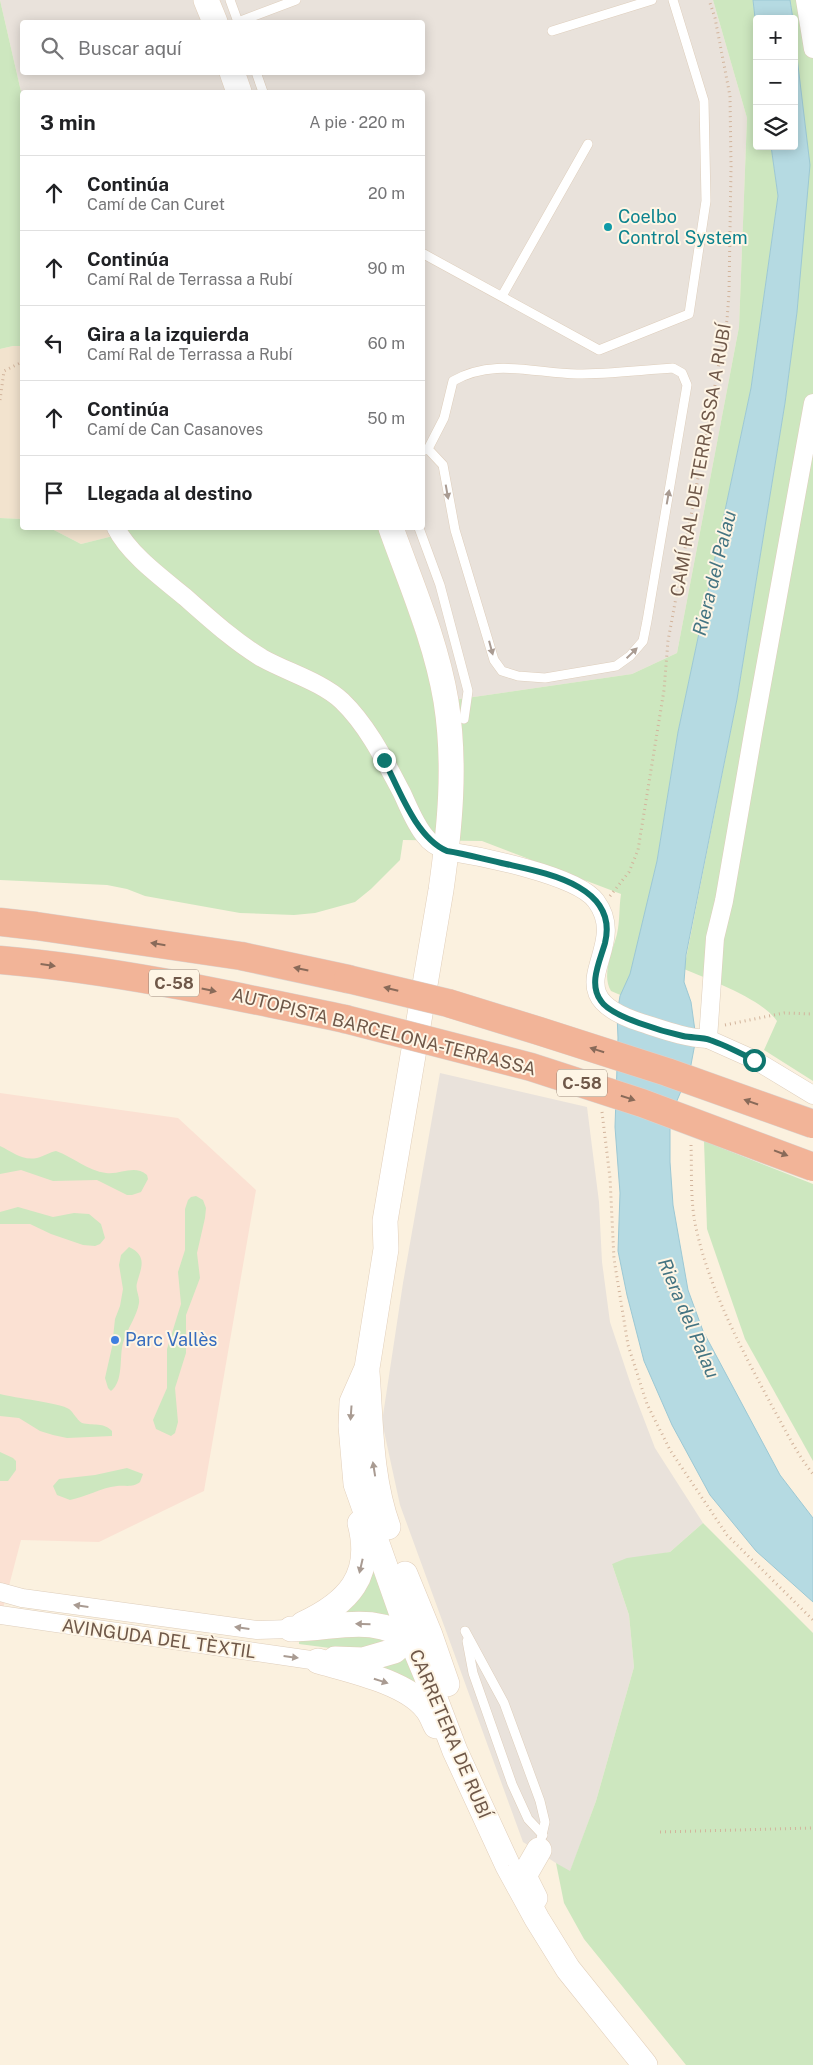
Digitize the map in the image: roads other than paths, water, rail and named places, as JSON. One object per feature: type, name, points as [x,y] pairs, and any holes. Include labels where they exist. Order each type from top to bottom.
[{"type":"highway","name":"C-58","points":[[0,922],[241,956],[448,1003],[667,1072],[813,1124]]},
{"type":"highway","name":"AUTOPISTA BARCELONA-TERRASSA","points":[[0,960],[33,963],[188,986],[345,1019],[531,1067],[642,1103],[757,1144],[813,1167]]},
{"type":"main road","points":[[206,0],[229,20]]},
{"type":"main road","points":[[224,0],[230,20]]},
{"type":"main road","points":[[233,75],[238,90]]},
{"type":"main road","points":[[250,75],[255,90]]},
{"type":"main road","points":[[392,530],[438,665],[447,708],[452,776],[457,794],[458,813],[454,852]]},
{"type":"main road","name":"CARRETERA DE RUBÍ","points":[[409,530],[458,687],[464,719],[467,756],[467,808],[454,852],[439,934],[429,960],[385,1221],[386,1249],[367,1368],[370,1432],[379,1496],[384,1516],[406,1578],[430,1635],[456,1710],[489,1789],[527,1855],[575,1953],[665,2065]]},
{"type":"main road","name":"CARRETERA DE RUBÍ","points":[[386,1249],[398,1225],[454,852]]},
{"type":"main road","name":"CARRETERA DE RUBÍ","points":[[367,1368],[352,1402],[351,1426],[356,1484],[410,1638],[455,1751],[486,1820],[527,1855],[536,1920],[568,1969],[640,2059]]},
{"type":"main road","points":[[291,1629],[337,1605],[350,1592],[359,1577],[364,1556],[364,1542],[356,1508],[356,1484]]},
{"type":"main road","points":[[318,1660],[343,1658],[363,1660],[380,1656],[394,1651],[410,1638],[412,1607],[406,1578]]},
{"type":"main road","points":[[291,1629],[318,1629],[344,1624],[368,1623],[381,1626],[410,1638],[425,1650],[438,1680],[456,1710]]},
{"type":"main road","points":[[318,1660],[391,1684],[417,1699],[427,1708],[479,1829],[492,1847],[527,1855]]},
{"type":"street","points":[[805,0],[813,49]]},
{"type":"street","points":[[708,1034],[714,945],[724,901],[813,403]]},
{"type":"street","points":[[117,530],[132,550],[159,576],[239,644],[282,669],[321,687],[348,707],[384,760],[426,837],[437,847],[558,878],[586,892],[595,900],[606,924],[605,940],[595,979],[596,991],[601,1002],[612,1011],[626,1018],[683,1036],[708,1034],[813,1095]]},
{"type":"street","name":"AVINGUDA DEL TÈXTIL","points":[[0,1592],[22,1598],[257,1630],[291,1629]]},
{"type":"street","name":"AVINGUDA DEL TÈXTIL","points":[[0,1615],[318,1660]]},
{"type":"lane","points":[[230,0],[231,20]]},
{"type":"lane","points":[[237,20],[296,0]]},
{"type":"lane","points":[[552,31],[652,0]]},
{"type":"lane","points":[[425,254],[599,350],[689,314],[706,201],[704,102],[673,0]]},
{"type":"lane","points":[[257,75],[262,90]]},
{"type":"lane","points":[[502,296],[588,144]]},
{"type":"lane","points":[[494,367],[577,374],[673,368],[682,373],[687,385],[647,621],[643,641],[630,656],[616,666],[545,678],[518,676],[502,671],[494,660],[454,530],[443,465],[425,450],[444,418],[453,381],[464,375],[494,367]]},
{"type":"lane","points":[[420,530],[440,585],[468,691],[464,719]]},
{"type":"lane","points":[[465,1631],[504,1703],[540,1801],[545,1822],[527,1855],[528,1819],[512,1784],[473,1673],[465,1631]]},
{"type":"water","points":[[753,0],[790,0],[792,15],[755,15]]},
{"type":"water","name":"Riera del Palau","points":[[798,65],[810,165],[797,312],[785,403],[737,699],[686,955],[684,982],[691,1002],[696,1038],[690,1070],[670,1117],[670,1162],[673,1205],[688,1290],[703,1331],[780,1475],[813,1518],[813,1602],[756,1551],[710,1495],[672,1425],[644,1361],[618,1251],[620,1193],[615,1127],[617,1014],[620,996],[630,974],[657,861],[678,732],[751,388],[778,196],[772,150],[798,150]]},
{"type":"place","name":"Coelbo Control System","points":[[608,227]]},
{"type":"place","name":"Parc Vallès","points":[[115,1340]]}]
